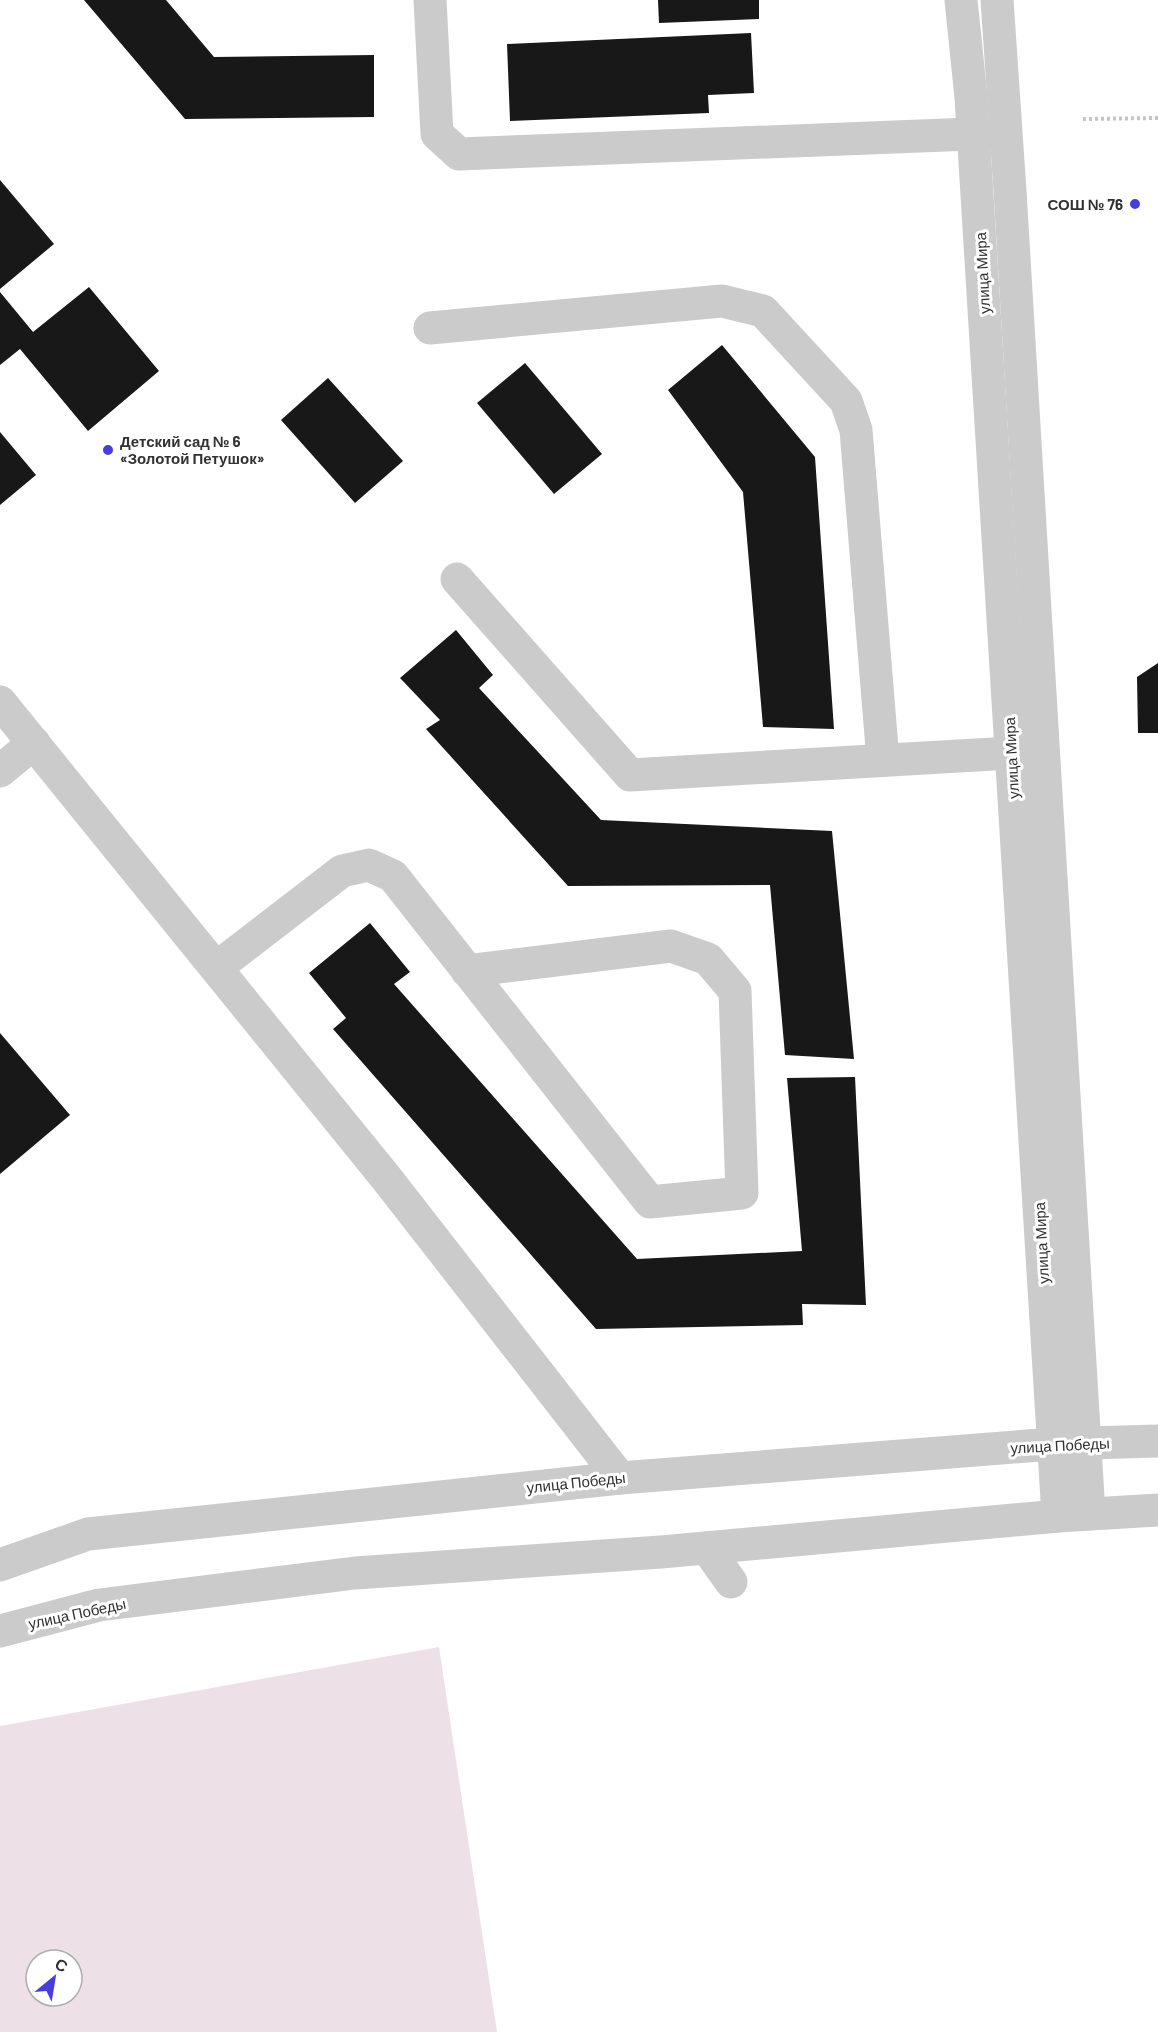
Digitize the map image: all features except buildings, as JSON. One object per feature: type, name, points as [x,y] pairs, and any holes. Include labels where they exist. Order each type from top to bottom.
[{"type":"street","points":[[430,0],[437,134],[459,154],[1007,132]]},
{"type":"street","name":"улица Мира","points":[[961,0],[973,134],[1053,1444],[1074,1515]]},
{"type":"street","points":[[997,0],[1007,132],[1085,1444],[1074,1515]]},
{"type":"street","points":[[430,328],[722,301],[763,311],[846,401],[856,430],[883,760]]},
{"type":"street","points":[[458,579],[630,775],[1011,753],[1044,755]]},
{"type":"street","points":[[0,702],[387,1179],[620,1478]]},
{"type":"street","points":[[0,771],[34,744]]},
{"type":"street","points":[[216,968],[342,871],[369,865],[393,876],[467,970],[650,1202],[742,1192],[735,991],[708,959],[671,946],[467,970]]},
{"type":"street","name":"улица Победы","points":[[0,1565],[88,1534],[620,1478],[1053,1444],[1158,1441]]},
{"type":"street","name":"улица Победы","points":[[0,1630],[99,1605],[327,1576],[707,1548],[1074,1515],[1158,1510]]},
{"type":"street","points":[[707,1548],[731,1582]]},
{"type":"path","points":[[1083,118],[1158,118]]},
{"type":"shaded area","points":[[439,1647],[497,2032],[0,2032],[0,1726]]},
{"type":"place","name":"СОШ № 76","points":[[1135,204]]},
{"type":"place","name":"Детский сад № 6 «Золотой Петушок»","points":[[108,450]]}]
